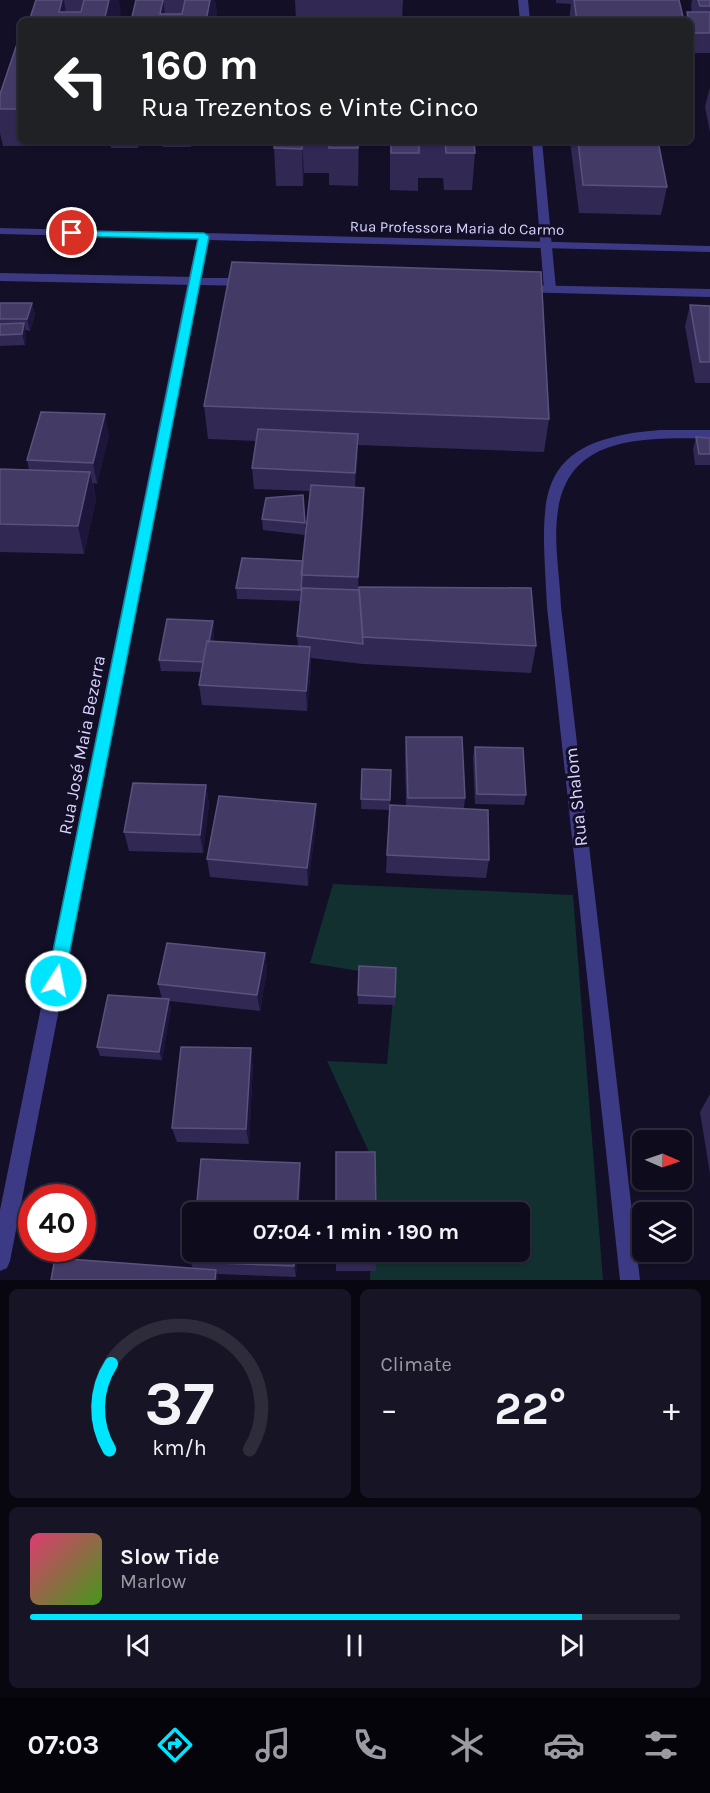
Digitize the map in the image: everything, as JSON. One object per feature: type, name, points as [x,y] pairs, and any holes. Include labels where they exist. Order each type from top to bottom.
[{"type":"street","points":[[522,0],[525,18]]},
{"type":"street","points":[[537,144],[550,289]]},
{"type":"street","name":"Rua Professora Maria do Carmo","points":[[0,231],[710,249]]},
{"type":"street","name":"Rua José Maia Bezerra","points":[[0,1261],[204,236]]},
{"type":"street","points":[[0,277],[265,283]]},
{"type":"street","points":[[502,288],[710,293]]},
{"type":"street","name":"Rua Shalom","points":[[630,1280],[555,619],[551,510],[561,474],[577,457],[606,440],[639,435],[710,435]]},
{"type":"green space","points":[[333,884],[573,895],[603,1280],[370,1280],[371,1262],[530,1262],[530,1202],[373,1202],[375,1165],[327,1061],[387,1064],[395,977],[310,963]]},
{"type":"building","points":[[36,0],[62,0],[59,12],[81,12],[84,0],[109,0],[105,18],[30,18]]},
{"type":"building","points":[[136,0],[163,0],[160,14],[182,14],[185,0],[210,0],[207,18],[132,18]]},
{"type":"building","points":[[574,0],[679,0],[683,18],[577,18]]},
{"type":"building","points":[[698,0],[710,0],[710,6],[700,6]]},
{"type":"building","points":[[687,12],[710,12],[710,33],[693,33],[693,18],[688,18]]},
{"type":"building","points":[[18,44],[18,109],[0,109],[0,94]]},
{"type":"building","points":[[275,144],[302,144],[302,149],[274,148]]},
{"type":"building","points":[[329,144],[358,144],[358,148],[329,148]]},
{"type":"building","points":[[391,144],[419,144],[419,153],[391,153]]},
{"type":"building","points":[[445,144],[474,144],[475,153],[446,153]]},
{"type":"building","points":[[578,144],[659,144],[667,187],[583,185]]},
{"type":"building","points":[[232,262],[541,272],[549,419],[204,406]]},
{"type":"building","points":[[0,303],[32,303],[27,319],[0,319]]},
{"type":"building","points":[[690,305],[710,306],[710,362],[700,362]]},
{"type":"building","points":[[24,323],[22,334],[0,335],[0,324]]},
{"type":"building","points":[[41,412],[105,414],[93,463],[27,460]]},
{"type":"building","points":[[258,429],[358,434],[355,473],[252,468]]},
{"type":"building","points":[[696,437],[710,438],[710,454],[699,454]]},
{"type":"building","points":[[0,469],[90,472],[78,526],[0,524]]},
{"type":"building","points":[[311,485],[364,488],[358,577],[301,575]]},
{"type":"building","points":[[303,495],[305,523],[262,519],[266,498]]},
{"type":"building","points":[[242,558],[303,561],[301,590],[236,588]]},
{"type":"building","points":[[359,587],[531,588],[536,646],[363,637]]},
{"type":"building","points":[[302,588],[359,590],[363,644],[297,636]]},
{"type":"building","points":[[167,619],[213,621],[203,662],[159,660]]},
{"type":"building","points":[[207,641],[310,647],[306,691],[199,685]]},
{"type":"building","points":[[406,737],[462,737],[465,798],[408,798]]},
{"type":"building","points":[[475,747],[523,748],[526,795],[477,794]]},
{"type":"building","points":[[362,769],[391,770],[390,800],[361,799]]},
{"type":"building","points":[[133,783],[206,785],[200,835],[124,832]]},
{"type":"building","points":[[219,796],[316,804],[307,868],[207,859]]},
{"type":"building","points":[[390,805],[488,810],[489,860],[387,855]]},
{"type":"building","points":[[167,943],[265,953],[257,995],[158,984]]},
{"type":"building","points":[[359,966],[396,968],[395,997],[358,995]]},
{"type":"building","points":[[108,995],[169,999],[159,1052],[97,1047]]},
{"type":"building","points":[[181,1047],[251,1048],[246,1129],[172,1128]]},
{"type":"building","points":[[336,1152],[375,1152],[376,1202],[336,1202]]},
{"type":"building","points":[[201,1159],[300,1163],[298,1202],[197,1202]]},
{"type":"building","points":[[96,1261],[216,1270],[215,1280],[51,1280],[54,1262]]},
{"type":"building","points":[[190,1262],[294,1262],[294,1266]]},
{"type":"route","points":[[56,981],[204,236],[72,233]]}]
